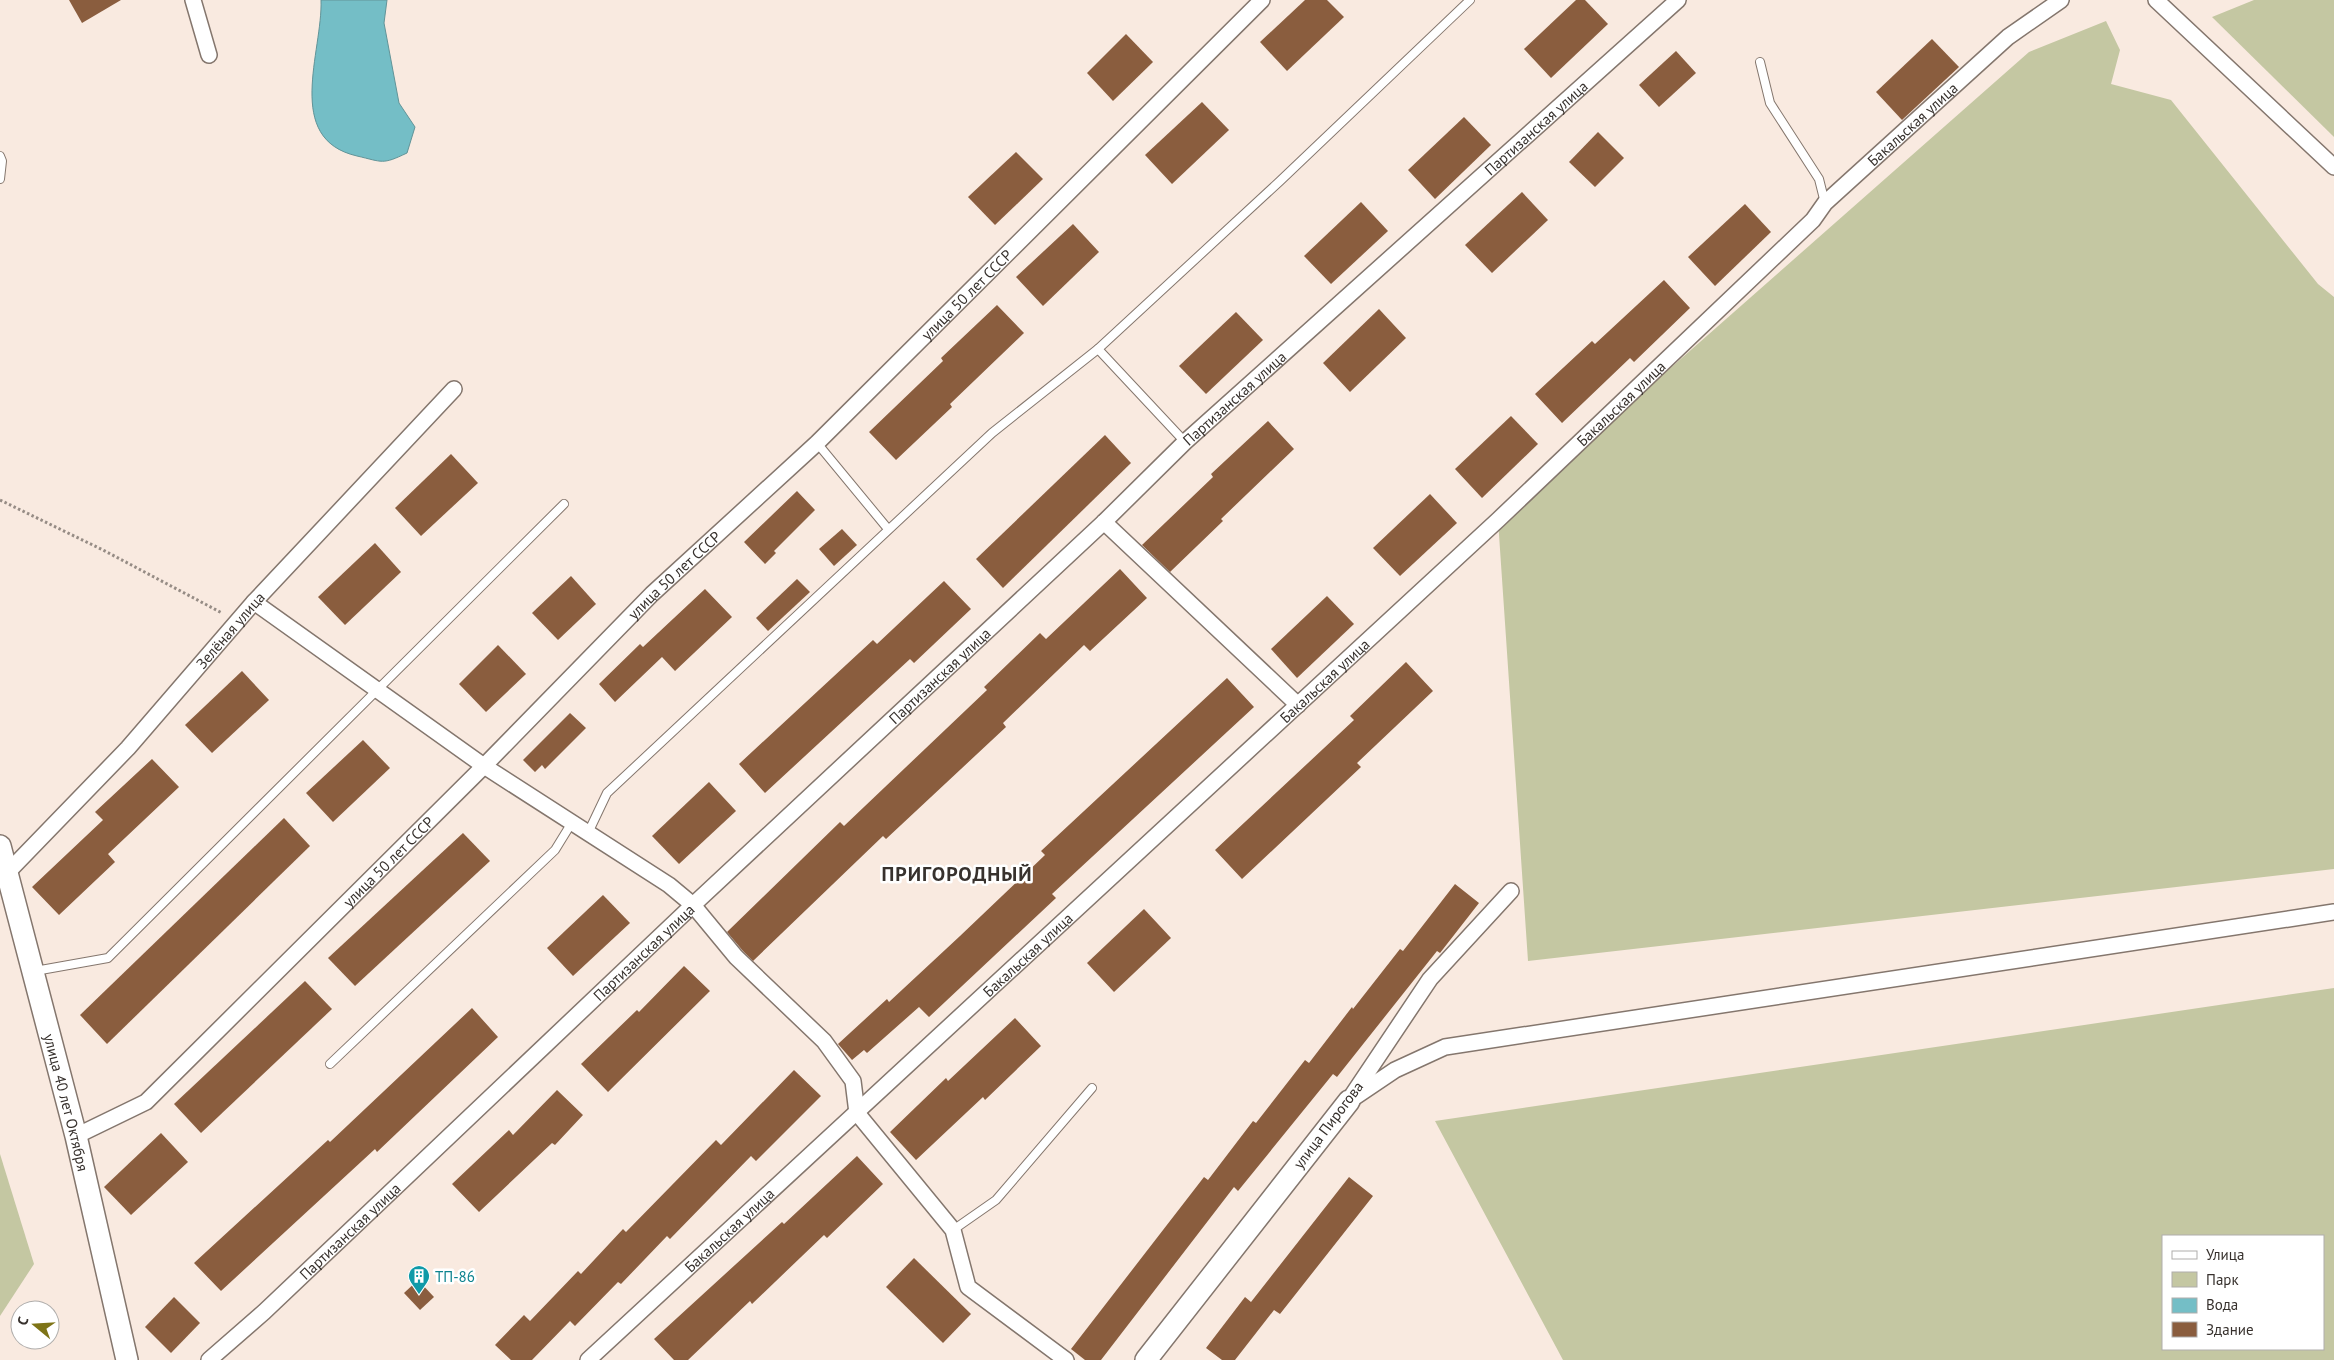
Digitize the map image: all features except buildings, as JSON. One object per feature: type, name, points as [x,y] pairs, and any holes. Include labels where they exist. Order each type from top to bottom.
[{"type":"street","points":[[193,0],[209,55]]},
{"type":"street","name":"улица 50 лет СССР","points":[[76,1136],[146,1102],[484,766],[652,594],[817,443],[1262,0]]},
{"type":"street","name":"Партизанская улица","points":[[209,1360],[264,1312],[693,905],[1104,522],[1184,442],[1678,0]]},
{"type":"street","name":"Бакальская улица","points":[[588,1360],[1505,513],[1813,220],[1825,203],[2008,37],[2061,0]]},
{"type":"street","points":[[2156,0],[2334,167]]},
{"type":"street","name":"Зелёная улица","points":[[7,873],[128,748],[254,602],[454,389]]},
{"type":"street","points":[[1104,522],[1298,705]]},
{"type":"street","points":[[254,602],[484,766],[571,824],[669,885],[693,905],[736,957],[824,1041],[853,1080],[857,1112],[953,1230],[968,1287],[1066,1360]]},
{"type":"street","name":"улица 40 лет Октября","points":[[0,846],[76,1136],[124,1358]]},
{"type":"street","name":"улица Пирогова","points":[[1146,1360],[1349,1101],[1430,979],[1511,891]]},
{"type":"street","points":[[1349,1101],[1395,1070],[1446,1047],[2334,912]]},
{"type":"lane","points":[[588,833],[607,793],[992,433],[1098,349],[1280,182],[1470,0]]},
{"type":"lane","points":[[1760,62],[1770,103],[1818,179],[1825,203]]},
{"type":"lane","points":[[0,156],[2,161],[0,179]]},
{"type":"lane","points":[[1098,349],[1184,442]]},
{"type":"lane","points":[[817,443],[888,529]]},
{"type":"lane","points":[[33,971],[108,958],[564,504]]},
{"type":"lane","points":[[330,1064],[555,850],[571,824]]},
{"type":"lane","points":[[953,1230],[996,1200],[1092,1088]]},
{"type":"path","points":[[0,500],[103,550],[212,609],[238,620]]},
{"type":"green space","points":[[2254,0],[2334,0],[2334,137],[2212,17]]},
{"type":"green space","points":[[2106,21],[2120,50],[2111,84],[2171,100],[2318,284],[2334,297],[2334,869],[1528,961],[1498,520],[2029,52]]},
{"type":"green space","points":[[2334,988],[2334,1360],[1563,1360],[1435,1121]]},
{"type":"green space","points":[[0,1154],[34,1264],[0,1316]]},
{"type":"water","points":[[321,0],[387,0],[384,23],[399,103],[415,127],[407,153],[387,161],[372,160],[334,147],[320,132],[314,113],[312,91]]},
{"type":"place","name":"ТП-86","points":[[419,1295]]},
{"type":"district","name":"ПРИГОРОДНЫЙ","points":[[957,874]]}]
